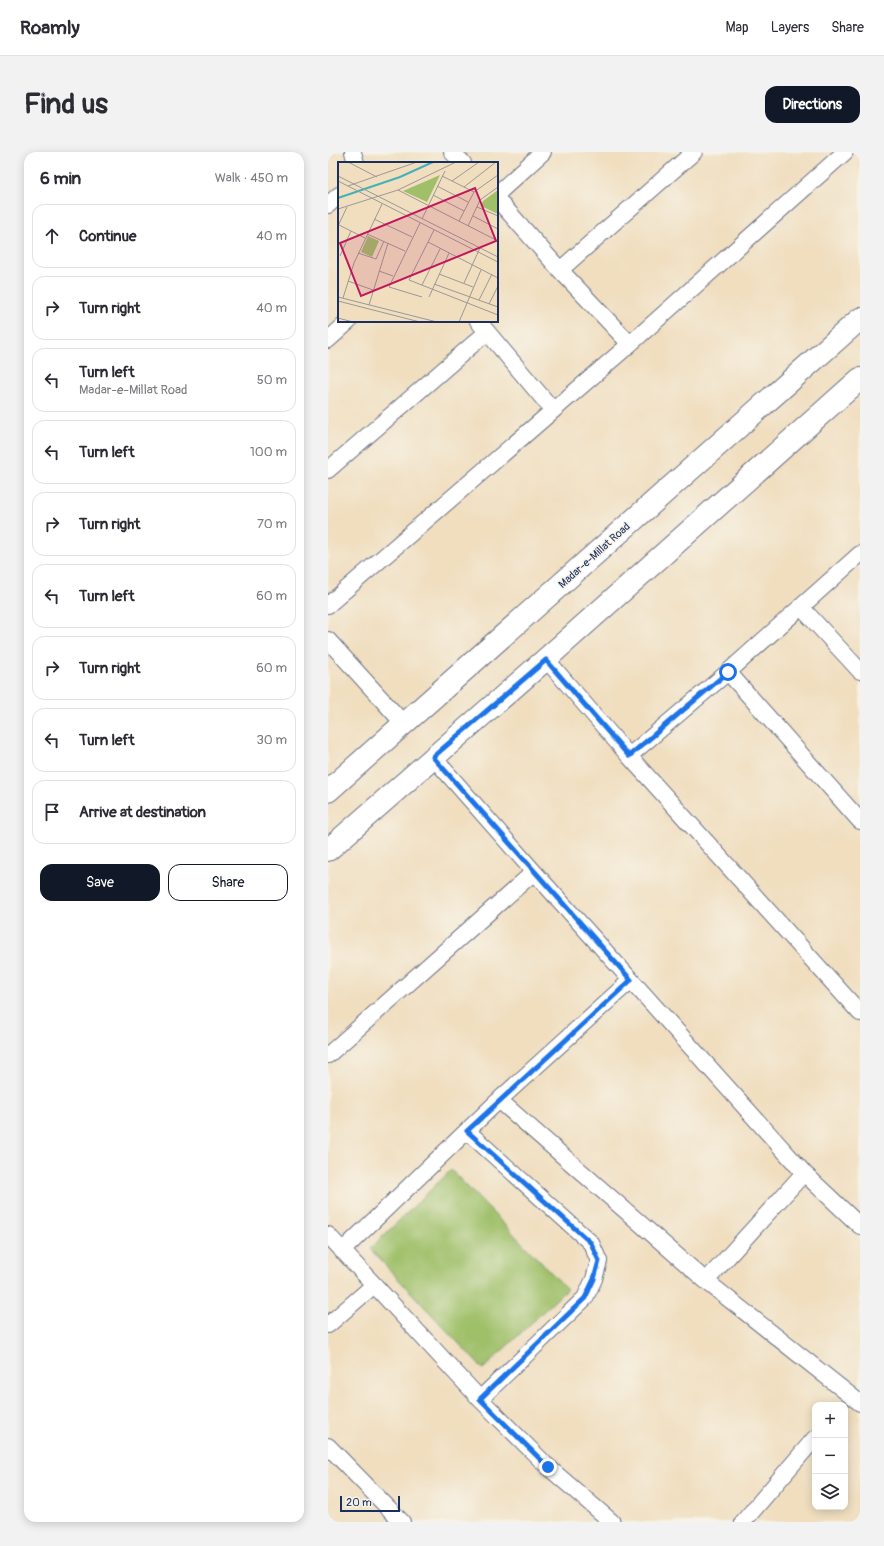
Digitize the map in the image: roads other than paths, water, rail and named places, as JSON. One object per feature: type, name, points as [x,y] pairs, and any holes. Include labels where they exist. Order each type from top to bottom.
[{"type":"main road","name":"Madar-e-Millat Road","points":[[328,791],[860,319]]},
{"type":"main road","points":[[328,850],[546,660],[860,379]]},
{"type":"street","points":[[353,152],[356,162]]},
{"type":"street","points":[[452,152],[462,162]]},
{"type":"street","points":[[498,193],[543,152]]},
{"type":"street","points":[[560,270],[694,152]]},
{"type":"street","points":[[328,605],[552,409],[630,344],[845,152]]},
{"type":"street","points":[[328,204],[338,196]]},
{"type":"street","points":[[498,200],[560,270],[630,344]]},
{"type":"street","points":[[328,340],[348,322]]},
{"type":"street","points":[[328,470],[482,327],[552,409]]},
{"type":"street","points":[[629,756],[728,672],[860,554]]},
{"type":"street","points":[[801,607],[860,671]]},
{"type":"street","points":[[328,640],[404,724]]},
{"type":"street","points":[[546,660],[629,756],[860,1013]]},
{"type":"street","points":[[728,672],[860,821]]},
{"type":"street","points":[[433,757],[804,1173],[860,1226]]},
{"type":"street","points":[[328,1055],[534,872]]},
{"type":"street","points":[[342,1251],[500,1100],[631,980]]},
{"type":"street","points":[[500,1100],[706,1281],[851,1401]]},
{"type":"street","points":[[467,1131],[591,1243],[599,1261],[594,1279],[585,1298],[480,1399]]},
{"type":"street","points":[[706,1281],[804,1173]]},
{"type":"street","points":[[328,1235],[480,1399],[548,1467],[612,1522]]},
{"type":"street","points":[[328,1325],[374,1285]]},
{"type":"street","points":[[743,1522],[812,1442]]},
{"type":"street","points":[[328,1446],[402,1522]]}]
